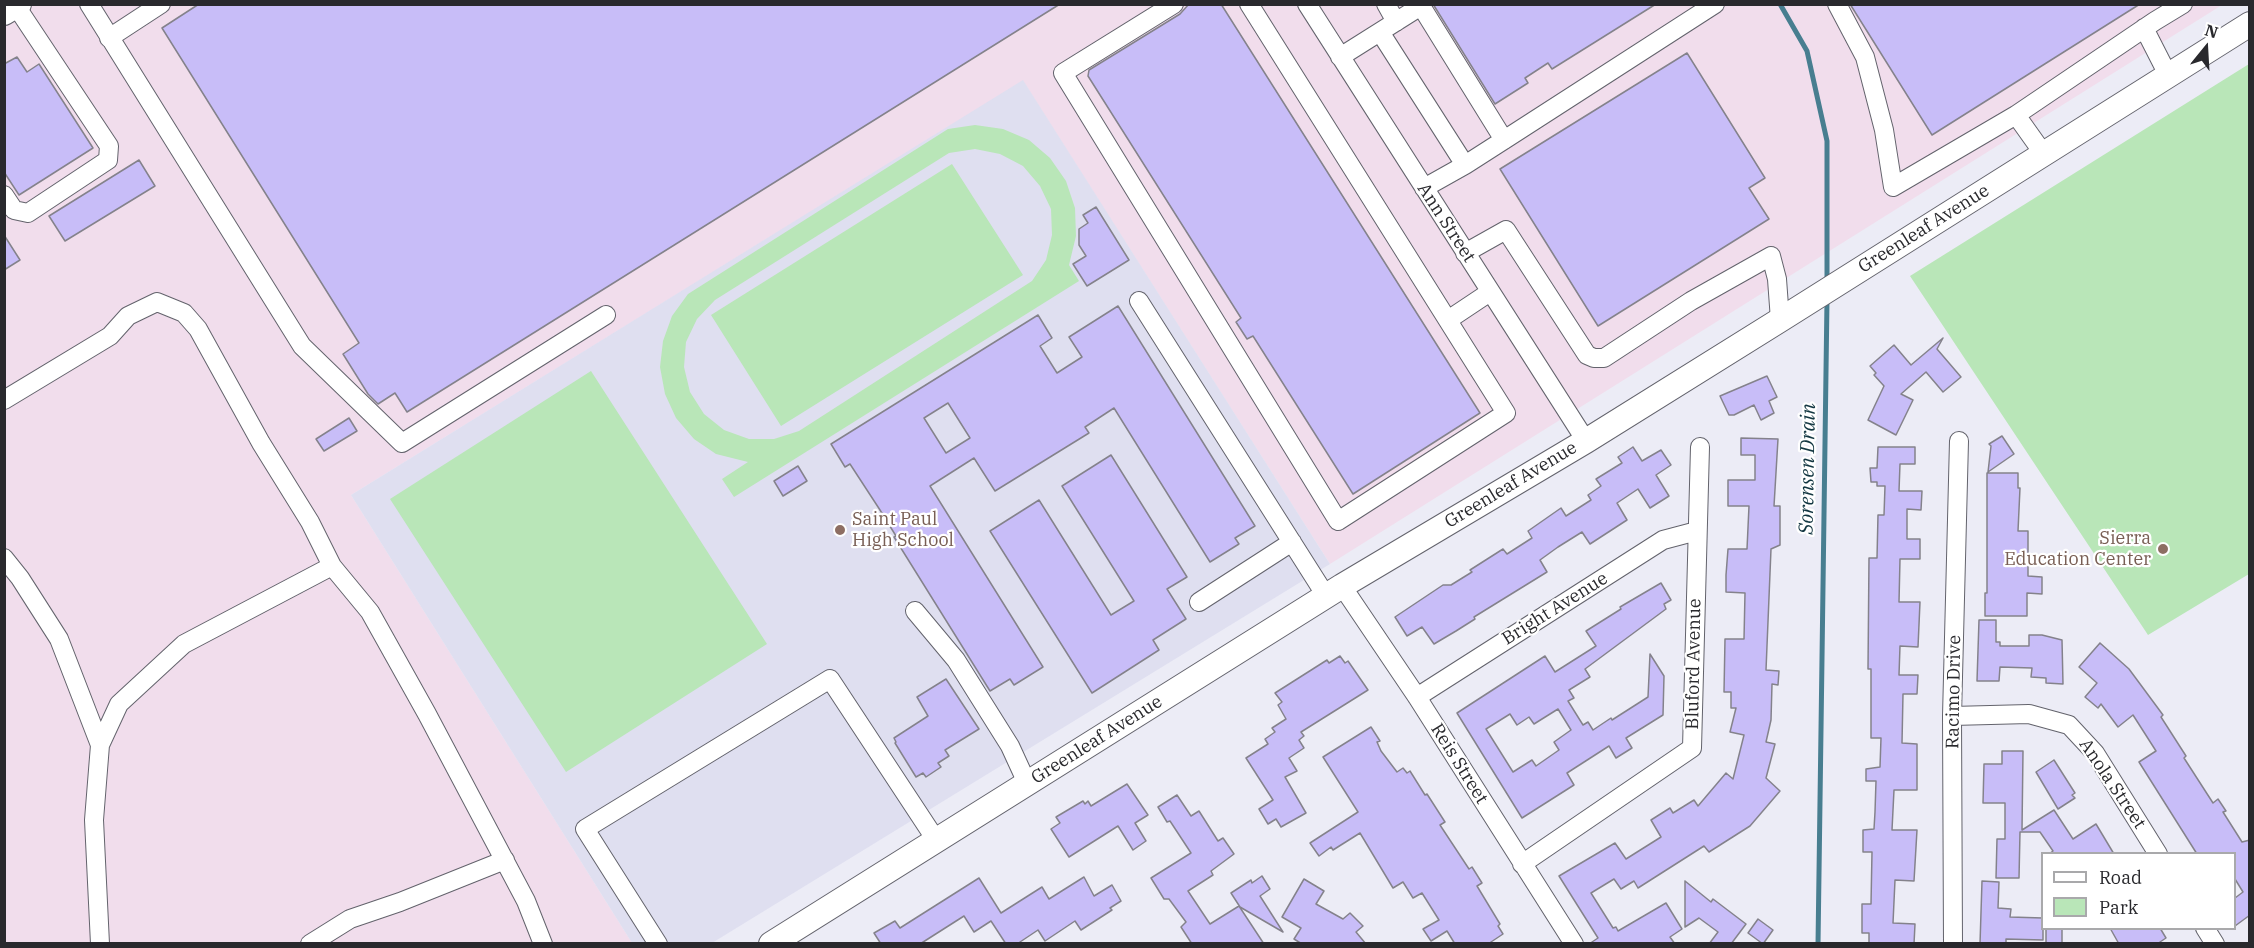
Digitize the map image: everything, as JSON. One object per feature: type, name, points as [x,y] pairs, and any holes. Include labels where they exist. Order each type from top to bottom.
[{"type":"main road","name":"Greenleaf Avenue","points":[[771,944],[1334,591],[1586,441],[2250,24]]},
{"type":"street","points":[[89,4],[302,346],[402,443],[606,315]]},
{"type":"street","points":[[109,38],[161,4]]},
{"type":"street","points":[[1174,4],[1063,73],[1338,520],[1506,413],[1249,4]]},
{"type":"street","name":"Ann Street","points":[[1306,4],[1586,441]]},
{"type":"street","points":[[1386,4],[1396,22]]},
{"type":"street","points":[[1424,188],[1465,165],[1715,4]]},
{"type":"street","points":[[1837,4],[1865,57],[1884,130],[1893,187],[2016,115],[2183,4]]},
{"type":"street","points":[[1340,57],[1421,6],[1504,140]]},
{"type":"street","points":[[4,195],[14,210],[28,213],[108,160],[109,146],[13,8]]},
{"type":"street","points":[[2144,28],[2168,75]]},
{"type":"street","points":[[1380,33],[1465,165]]},
{"type":"street","points":[[2016,115],[2043,153]]},
{"type":"street","points":[[1466,253],[1506,230],[1587,355],[1594,358],[1604,358],[1691,301],[1771,256],[1785,316]]},
{"type":"street","points":[[1448,320],[1490,292]]},
{"type":"street","name":"Reis Street","points":[[1139,301],[1292,542],[1418,697],[1574,944]]},
{"type":"street","points":[[4,400],[110,336],[128,316],[157,302],[184,313],[198,329],[261,442],[310,522],[332,566],[370,612],[526,901],[543,944]]},
{"type":"street","name":"Racimo Drive","points":[[1953,944],[1952,716],[1959,441]]},
{"type":"street","name":"Bluford Avenue","points":[[1522,864],[1692,748],[1700,447]]},
{"type":"street","name":"Bright Avenue","points":[[1418,697],[1664,540],[1696,531]]},
{"type":"street","points":[[1199,603],[1292,542]]},
{"type":"street","points":[[4,558],[20,578],[59,639],[100,745]]},
{"type":"street","points":[[100,944],[94,820],[100,745],[120,704],[184,644],[332,566]]},
{"type":"street","points":[[915,611],[956,660],[1010,746],[1027,783]]},
{"type":"street","points":[[658,944],[585,830],[830,679],[936,840]]},
{"type":"street","name":"Anola Street","points":[[1952,716],[2029,714],[2069,724],[2095,753],[2157,852]]},
{"type":"street","points":[[310,944],[350,919],[400,902],[504,860]]},
{"type":"street","points":[[2206,930],[2215,944]]},
{"type":"street","points":[[323,944],[332,942],[333,944]]},
{"type":"shaded area","points":[[5,5],[2222,5],[1330,564],[1023,81],[351,495],[632,943],[5,944]]},
{"type":"shaded area","name":"Saint Paul High School","points":[[1023,80],[1330,564],[712,943],[632,943],[351,495]]},
{"type":"green space","name":"Sierra Education Center","points":[[2249,64],[2249,574],[2148,635],[1910,276]]},
{"type":"green space","points":[[975,125],[1003,129],[1029,140],[1050,158],[1066,181],[1075,208],[1076,236],[1069,265],[1079,281],[734,497],[722,479],[748,462],[716,454],[694,439],[676,418],[665,394],[660,367],[663,341],[672,316],[688,294],[948,129]],"holes":[[[975,149],[1000,154],[1023,166],[1040,186],[1051,209],[1052,235],[1046,260],[1032,281],[799,431],[774,439],[749,439],[724,430],[704,414],[690,392],[684,367],[686,342],[697,319],[715,300],[949,153]]]},
{"type":"green space","points":[[952,164],[1023,275],[781,426],[711,315]]},
{"type":"green space","points":[[591,371],[767,644],[566,772],[390,499]]},
{"type":"building","points":[[199,4],[1060,4],[407,412],[395,393],[378,404],[368,394],[343,354],[359,343],[162,28]]},
{"type":"building","points":[[1189,4],[1221,4],[1480,413],[1353,494],[1253,336],[1247,339],[1236,322],[1241,318],[1088,76],[1089,70],[1180,14]]},
{"type":"building","points":[[1433,4],[1656,4],[1552,69],[1548,63],[1525,78],[1528,83],[1495,104]]},
{"type":"building","points":[[1850,4],[2140,4],[1932,135]]},
{"type":"building","points":[[1687,53],[1765,178],[1749,188],[1769,219],[1598,326],[1500,169]]},
{"type":"building","points":[[17,57],[27,72],[39,64],[93,148],[19,195],[4,172],[4,64]]},
{"type":"building","points":[[139,160],[155,186],[65,241],[49,216]]},
{"type":"building","points":[[1096,207],[1129,260],[1087,286],[1073,264],[1086,256],[1079,245],[1079,229],[1088,223],[1083,215]]},
{"type":"building","points":[[4,235],[20,260],[4,270]]},
{"type":"building","points":[[1118,306],[1255,526],[1235,538],[1239,544],[1210,562],[1114,408],[1085,427],[1089,433],[995,491],[974,458],[930,486],[1043,667],[1014,685],[1010,679],[990,691],[894,537],[896,536],[880,510],[850,464],[845,467],[831,444],[1038,315],[1052,338],[1040,346],[1057,373],[1082,357],[1069,337]],"holes":[[[948,403],[970,438],[946,453],[924,418]]]},
{"type":"building","points":[[1943,338],[1937,349],[1961,377],[1943,392],[1926,372],[1901,394],[1913,400],[1896,435],[1868,420],[1884,386],[1874,375],[1876,373],[1870,366],[1894,345],[1911,365]]},
{"type":"building","points":[[1767,376],[1777,397],[1769,401],[1774,413],[1761,420],[1754,405],[1734,415],[1729,415],[1720,396]]},
{"type":"building","points":[[349,418],[357,431],[324,451],[316,439]]},
{"type":"building","points":[[2002,436],[2014,454],[1988,472],[1991,446],[1989,444]]},
{"type":"building","points":[[1741,438],[1778,439],[1774,506],[1780,506],[1780,545],[1771,549],[1766,670],[1779,671],[1778,685],[1772,684],[1771,720],[1766,742],[1775,744],[1766,778],[1780,791],[1750,826],[1709,852],[1704,846],[1638,888],[1634,881],[1621,889],[1614,879],[1591,893],[1613,928],[1616,927],[1618,931],[1666,903],[1682,929],[1670,937],[1675,944],[1589,944],[1598,938],[1559,876],[1615,843],[1626,859],[1661,837],[1651,820],[1670,808],[1673,813],[1694,800],[1698,806],[1726,773],[1733,779],[1744,735],[1730,732],[1736,708],[1731,708],[1731,692],[1724,692],[1725,639],[1744,639],[1745,593],[1726,592],[1726,575],[1728,549],[1747,549],[1749,506],[1728,506],[1728,480],[1755,480],[1755,455],[1741,455]]},
{"type":"building","points":[[1633,447],[1642,461],[1661,450],[1671,465],[1656,475],[1669,496],[1650,508],[1638,489],[1617,503],[1627,520],[1590,544],[1582,532],[1558,547],[1540,560],[1547,572],[1474,617],[1475,619],[1434,644],[1422,627],[1407,636],[1395,617],[1443,585],[1451,585],[1472,572],[1470,570],[1503,549],[1507,554],[1532,538],[1528,531],[1561,508],[1566,516],[1591,500],[1588,495],[1601,486],[1596,479],[1622,463],[1618,457]]},
{"type":"building","points":[[1878,447],[1915,447],[1915,464],[1900,464],[1899,491],[1922,491],[1921,510],[1907,509],[1907,539],[1920,539],[1920,559],[1900,559],[1899,602],[1920,602],[1918,647],[1900,646],[1899,675],[1918,675],[1917,694],[1903,694],[1902,743],[1917,744],[1917,790],[1894,790],[1892,830],[1917,830],[1914,881],[1895,880],[1893,923],[1915,924],[1914,944],[1869,943],[1869,933],[1862,933],[1862,904],[1871,904],[1872,852],[1863,852],[1863,830],[1874,829],[1876,781],[1866,781],[1866,769],[1880,767],[1881,738],[1871,738],[1871,669],[1868,669],[1869,558],[1877,558],[1878,515],[1884,515],[1885,486],[1877,486],[1877,482],[1871,482],[1870,468],[1877,468]]},
{"type":"building","points":[[1111,455],[1187,577],[1167,589],[1186,619],[1153,640],[1159,650],[1092,693],[990,531],[1039,500],[1111,615],[1134,601],[1062,486]]},
{"type":"building","points":[[798,466],[807,481],[783,496],[774,481]]},
{"type":"building","points":[[1987,473],[2018,473],[2018,488],[2020,488],[2018,531],[2028,531],[2028,576],[2042,577],[2042,594],[2027,593],[2027,616],[1985,616]]},
{"type":"building","points":[[1661,583],[1671,600],[1664,604],[1666,609],[1585,669],[1590,677],[1569,690],[1574,698],[1568,701],[1583,725],[1588,722],[1593,730],[1611,718],[1612,720],[1648,697],[1650,654],[1664,676],[1663,715],[1626,738],[1632,748],[1616,758],[1609,746],[1567,773],[1574,785],[1522,818],[1457,713],[1545,656],[1555,672],[1596,646],[1586,631],[1621,609],[1620,607]],"holes":[[[1558,709],[1571,730],[1554,742],[1559,750],[1536,766],[1532,760],[1513,772],[1486,729],[1510,714],[1517,725],[1529,717],[1534,724]]]},
{"type":"building","points":[[1979,620],[1996,620],[1996,642],[2000,642],[2000,646],[2029,646],[2029,635],[2042,635],[2062,640],[2063,684],[2046,683],[2046,678],[2031,677],[2032,668],[2000,667],[1999,681],[1977,681]]},
{"type":"building","points":[[2100,643],[2129,669],[2163,715],[2161,717],[2186,756],[2184,758],[2213,803],[2218,799],[2226,811],[2223,812],[2242,842],[2250,840],[2250,915],[2236,925],[2236,897],[2243,892],[2236,881],[2236,852],[2196,852],[2139,762],[2156,751],[2133,715],[2118,727],[2101,704],[2098,708],[2085,697],[2097,683],[2079,667]]},
{"type":"building","points":[[1340,656],[1345,663],[1348,661],[1368,690],[1301,732],[1304,736],[1299,740],[1304,748],[1289,758],[1297,771],[1285,777],[1306,813],[1281,827],[1276,819],[1268,824],[1259,809],[1273,800],[1246,758],[1268,744],[1265,739],[1275,732],[1272,728],[1286,719],[1278,705],[1282,702],[1275,693],[1327,660],[1329,663]]},
{"type":"building","points":[[946,679],[979,729],[945,750],[949,756],[938,763],[941,767],[926,777],[923,773],[916,777],[894,738],[928,716],[917,697]]},
{"type":"building","points":[[1371,727],[1380,741],[1377,742],[1381,751],[1397,772],[1403,768],[1407,773],[1410,771],[1425,795],[1427,794],[1445,822],[1440,825],[1469,869],[1472,867],[1482,883],[1477,886],[1500,924],[1498,926],[1503,934],[1488,944],[1455,944],[1447,931],[1431,941],[1423,929],[1439,920],[1422,893],[1413,898],[1403,882],[1393,888],[1360,833],[1333,850],[1331,847],[1319,856],[1310,843],[1358,812],[1323,757]]},
{"type":"building","points":[[2002,751],[2023,751],[2022,830],[2054,810],[2073,839],[2096,824],[2113,852],[2052,852],[2040,832],[2020,832],[2019,878],[1996,878],[1997,839],[2005,839],[2005,803],[1983,803],[1984,764],[2002,764]]},
{"type":"building","points":[[2054,760],[2075,793],[2072,795],[2075,798],[2058,809],[2036,772]]},
{"type":"building","points":[[1127,784],[1148,815],[1135,823],[1146,841],[1133,850],[1118,826],[1069,857],[1051,829],[1060,823],[1056,817],[1083,801],[1085,804],[1088,801],[1091,806]]},
{"type":"building","points":[[1177,795],[1191,816],[1199,811],[1218,841],[1223,838],[1234,854],[1211,871],[1213,875],[1188,891],[1210,924],[1239,906],[1264,944],[1192,944],[1181,927],[1186,922],[1169,899],[1164,899],[1151,878],[1191,853],[1158,807]]},
{"type":"building","points":[[1262,876],[1270,889],[1260,896],[1283,932],[1240,907],[1231,893]]},
{"type":"building","points":[[1084,877],[1094,896],[1112,885],[1121,901],[1110,908],[1112,910],[1081,930],[1075,921],[1045,941],[1038,930],[1017,944],[1006,944],[991,921],[974,932],[964,916],[920,944],[881,944],[874,933],[895,921],[900,928],[979,878],[1001,913],[1042,887],[1049,899]]},
{"type":"building","points":[[1304,879],[1324,891],[1316,904],[1343,919],[1350,913],[1363,926],[1356,932],[1366,944],[1302,944],[1294,939],[1301,928],[1282,917]]},
{"type":"building","points":[[1685,881],[1711,902],[1713,899],[1746,924],[1731,944],[1709,944],[1718,932],[1699,918],[1685,927]]},
{"type":"building","points":[[1982,881],[1999,882],[1998,908],[2011,909],[2010,917],[2041,918],[2043,940],[2006,939],[2006,944],[1980,944]]},
{"type":"building","points":[[1758,919],[1773,930],[1763,944],[1748,933]]},
{"type":"building","points":[[2046,930],[2062,930],[2062,944],[2046,944]]},
{"type":"building","points":[[2111,930],[2161,930],[2166,938],[2157,944],[2119,944]]},
{"type":"waterway","name":"Sorensen Drain","points":[[1780,4],[1807,51],[1827,141],[1827,281]]},
{"type":"waterway","name":"Sorensen Drain","points":[[1818,944],[1827,300]]},
{"type":"place","name":"Saint Paul High School","points":[[840,530]]},
{"type":"place","name":"Sierra Education Center","points":[[2163,549]]}]
